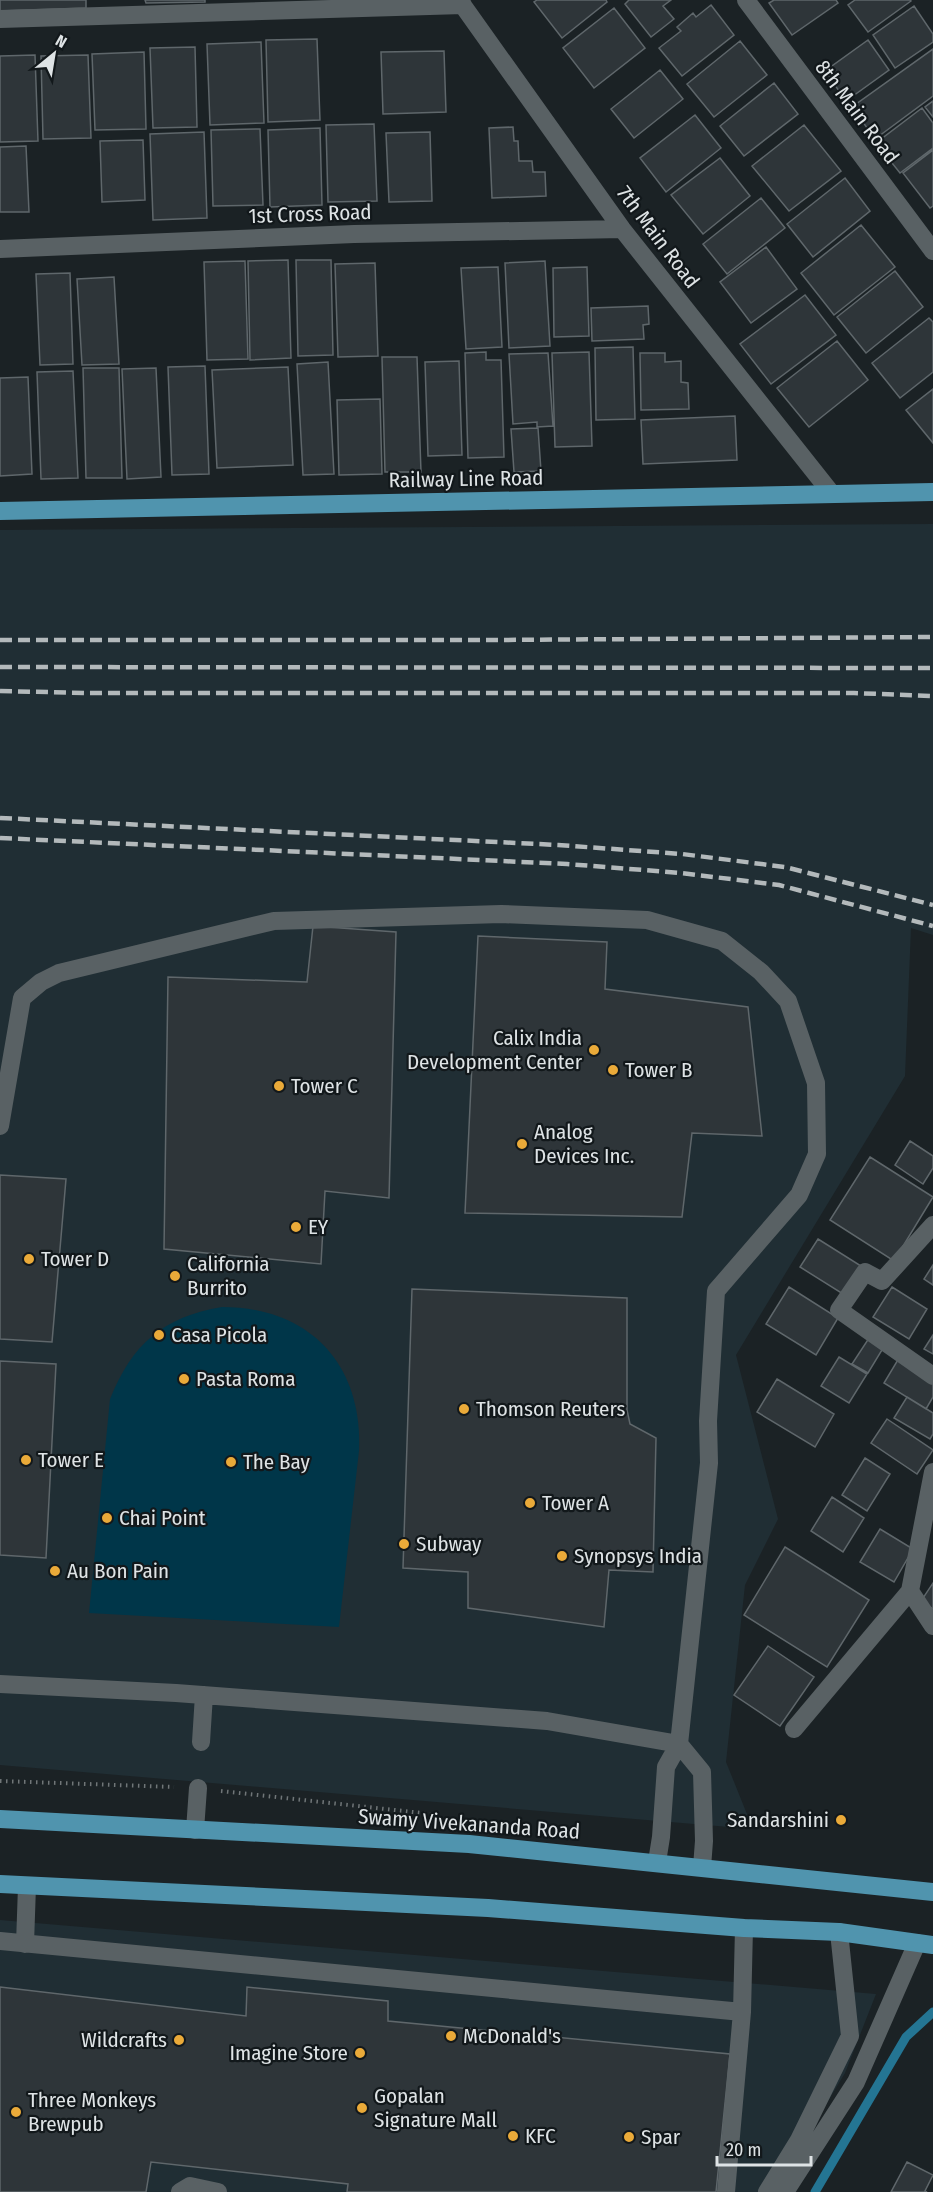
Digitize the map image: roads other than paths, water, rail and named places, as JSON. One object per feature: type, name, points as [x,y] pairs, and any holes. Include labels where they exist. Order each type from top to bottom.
[{"type":"main road","name":"Railway Line Road","points":[[0,511],[933,492]]},
{"type":"main road","name":"Swamy Vivekananda Road","points":[[0,1820],[469,1844],[933,1892]]},
{"type":"main road","points":[[0,1884],[488,1908],[744,1928],[839,1932],[925,1944]]},
{"type":"street","name":"8th Main Road","points":[[746,0],[933,251]]},
{"type":"street","points":[[0,19],[461,3]]},
{"type":"street","name":"7th Main Road","points":[[461,3],[622,229],[832,494]]},
{"type":"street","name":"1st Cross Road","points":[[0,249],[354,234],[622,229]]},
{"type":"street","points":[[0,1126],[22,998],[41,982],[59,973],[274,921],[501,914],[647,920],[722,941],[760,972],[788,1001],[816,1083],[818,1154],[799,1195],[716,1291],[708,1421],[709,1463],[679,1744],[666,1767],[657,1862]]},
{"type":"street","points":[[933,1225],[882,1281],[865,1272],[839,1310],[933,1376]]},
{"type":"street","points":[[794,1729],[910,1591],[933,1472]]},
{"type":"street","points":[[910,1591],[933,1626]]},
{"type":"street","points":[[0,1684],[204,1695],[546,1721],[679,1744],[702,1772],[704,1841],[702,1867]]},
{"type":"street","points":[[201,1742],[204,1695]]},
{"type":"street","points":[[195,1830],[198,1788]]},
{"type":"street","points":[[25,1944],[27,1886]]},
{"type":"street","points":[[726,2192],[742,2012],[744,1928]]},
{"type":"street","points":[[767,2192],[799,2140],[850,2036],[839,1932]]},
{"type":"street","points":[[0,1941],[742,2012]]},
{"type":"street","points":[[785,2192],[856,2082],[925,1944]]},
{"type":"street","points":[[180,2192],[190,2186],[218,2192]]},
{"type":"waterway","points":[[815,2192],[906,2037],[933,2012]]},
{"type":"railway","points":[[0,640],[933,637]]},
{"type":"railway","points":[[0,667],[933,668]]},
{"type":"railway","points":[[0,691],[854,693],[933,696]]},
{"type":"railway","points":[[0,818],[558,845],[682,854],[785,867],[933,905]]},
{"type":"railway","points":[[0,838],[567,864],[681,873],[779,885],[933,926]]},
{"type":"place","name":"Calix India Development Center","points":[[594,1050]]},
{"type":"place","name":"Tower B","points":[[613,1070]]},
{"type":"place","name":"Tower C","points":[[279,1086]]},
{"type":"place","name":"Analog Devices Inc.","points":[[522,1144]]},
{"type":"place","name":"EY","points":[[296,1227]]},
{"type":"place","name":"Tower D","points":[[29,1259]]},
{"type":"place","name":"California Burrito","points":[[175,1276]]},
{"type":"place","name":"Casa Picola","points":[[159,1335]]},
{"type":"place","name":"Pasta Roma","points":[[184,1379]]},
{"type":"place","name":"Thomson Reuters","points":[[464,1409]]},
{"type":"place","name":"Tower E","points":[[26,1460]]},
{"type":"place","name":"The Bay","points":[[231,1462]]},
{"type":"place","name":"Tower A","points":[[530,1503]]},
{"type":"place","name":"Chai Point","points":[[107,1518]]},
{"type":"place","name":"Subway","points":[[404,1544]]},
{"type":"place","name":"Synopsys India","points":[[562,1556]]},
{"type":"place","name":"Au Bon Pain","points":[[55,1571]]},
{"type":"place","name":"Sandarshini","points":[[841,1820]]},
{"type":"place","name":"McDonald's","points":[[451,2036]]},
{"type":"place","name":"Wildcrafts","points":[[179,2040]]},
{"type":"place","name":"Imagine Store","points":[[360,2053]]},
{"type":"place","name":"Gopalan Signature Mall","points":[[362,2108]]},
{"type":"place","name":"Three Monkeys Brewpub","points":[[16,2112]]},
{"type":"place","name":"KFC","points":[[513,2136]]},
{"type":"place","name":"Spar","points":[[629,2137]]}]
